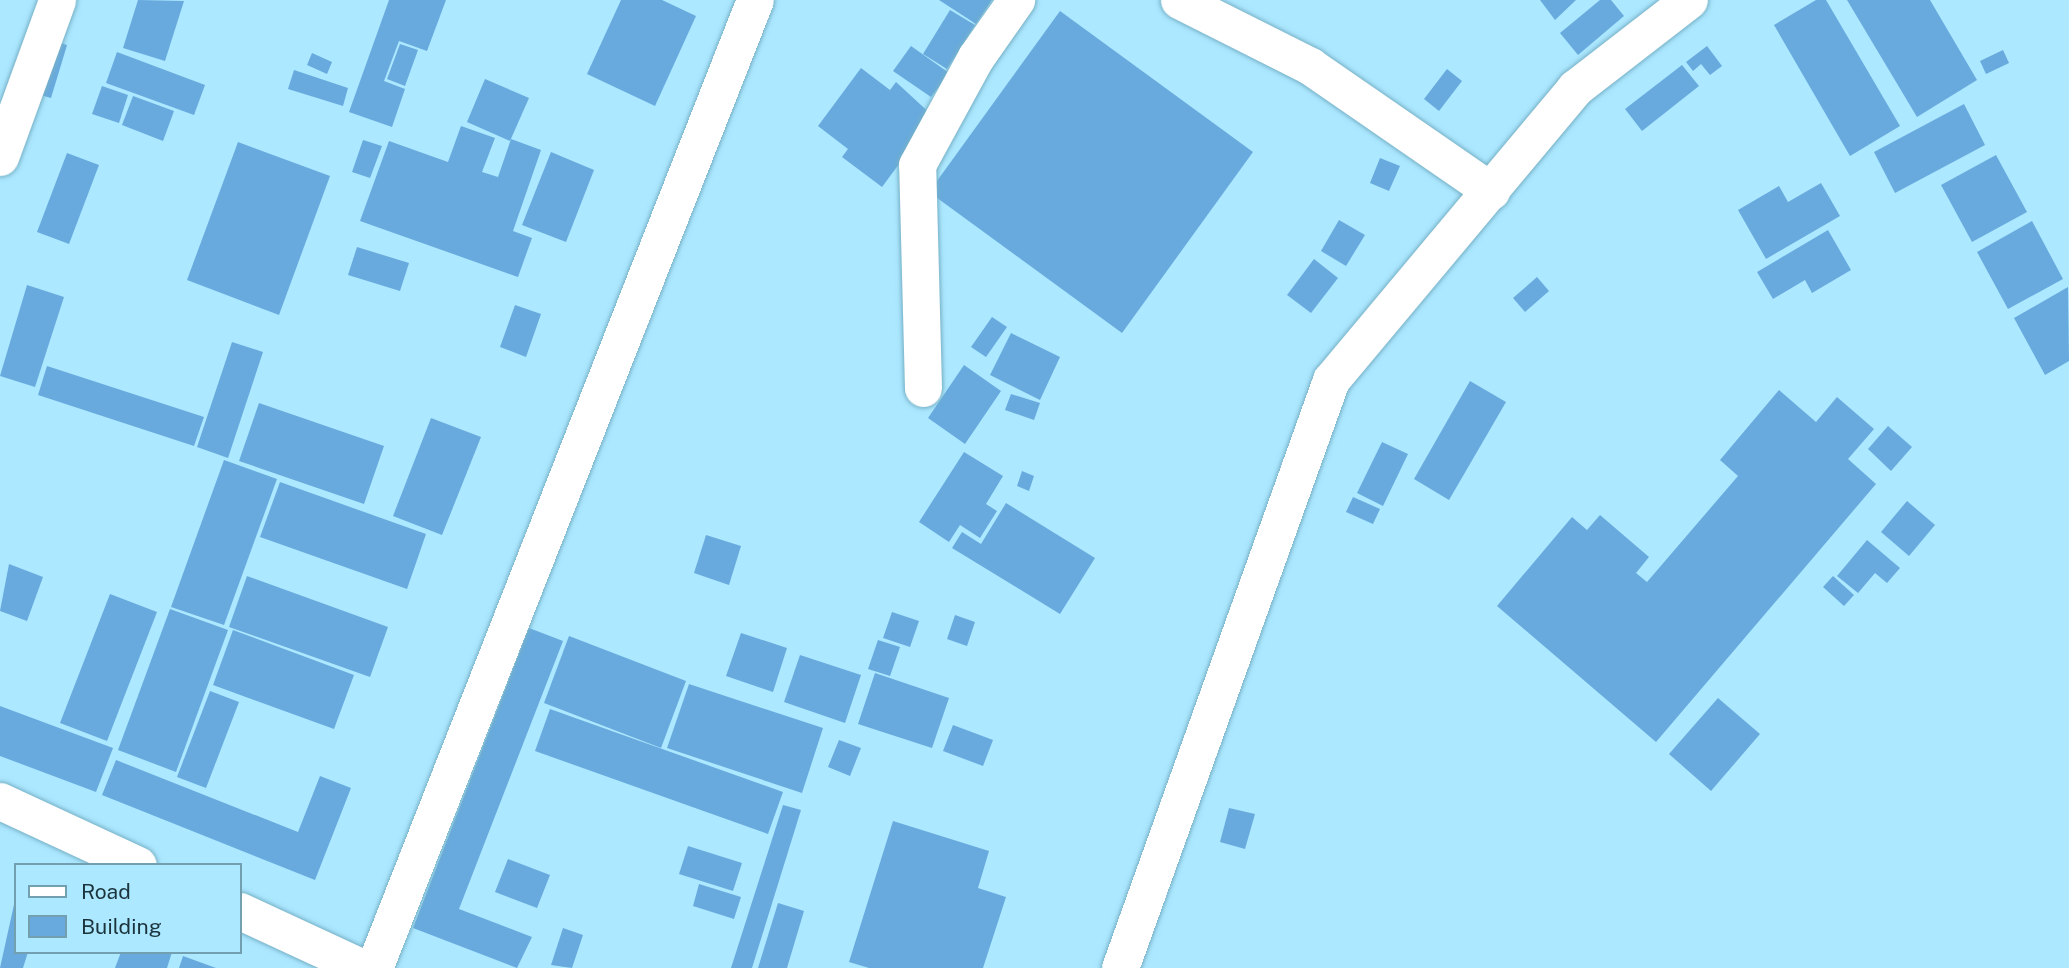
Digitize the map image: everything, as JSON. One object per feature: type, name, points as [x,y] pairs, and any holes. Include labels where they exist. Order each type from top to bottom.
[{"type":"street","points":[[0,157],[57,0]]},
{"type":"street","points":[[374,968],[755,0]]},
{"type":"street","points":[[923,388],[917,165],[976,57],[1016,0]]},
{"type":"street","points":[[1179,0],[1310,65],[1491,191]]},
{"type":"street","points":[[1120,968],[1331,380],[1575,88],[1689,0]]},
{"type":"street","points":[[0,801],[134,863]]},
{"type":"street","points":[[242,912],[363,968]]},
{"type":"building","points":[[138,0],[184,1],[165,61],[123,48]]},
{"type":"building","points":[[389,0],[446,0],[427,51],[399,41],[384,81],[405,89],[392,127],[349,112]]},
{"type":"building","points":[[621,0],[662,0],[696,16],[655,106],[587,74]]},
{"type":"building","points":[[939,0],[992,0],[976,24]]},
{"type":"building","points":[[1540,0],[1576,0],[1555,20]]},
{"type":"building","points":[[1600,0],[1611,0],[1624,16],[1578,55],[1560,33]]},
{"type":"building","points":[[1816,0],[1826,0],[1900,126],[1850,156],[1774,25]]},
{"type":"building","points":[[1847,0],[1930,0],[1977,80],[1917,117]]},
{"type":"building","points":[[950,10],[975,25],[947,69],[923,54]]},
{"type":"building","points":[[1060,11],[1253,152],[1122,333],[929,192]]},
{"type":"building","points":[[54,41],[67,45],[51,98],[37,94]]},
{"type":"building","points":[[400,44],[418,50],[405,86],[387,79]]},
{"type":"building","points":[[911,46],[949,73],[931,97],[893,71]]},
{"type":"building","points":[[1707,46],[1722,66],[1710,75],[1701,64],[1693,71],[1686,62]]},
{"type":"building","points":[[2003,50],[2009,63],[1986,74],[1980,61]]},
{"type":"building","points":[[117,52],[205,85],[194,115],[106,83]]},
{"type":"building","points":[[312,53],[332,62],[327,74],[307,65]]},
{"type":"building","points":[[1682,65],[1699,86],[1642,131],[1625,109]]},
{"type":"building","points":[[861,68],[890,90],[896,82],[934,117],[882,187],[842,157],[848,149],[818,126]]},
{"type":"building","points":[[1447,69],[1462,81],[1439,111],[1424,99]]},
{"type":"building","points":[[294,70],[348,88],[343,106],[288,89]]},
{"type":"building","points":[[485,79],[529,98],[510,141],[467,122]]},
{"type":"building","points":[[102,86],[128,95],[119,123],[92,114]]},
{"type":"building","points":[[133,96],[174,111],[163,141],[122,125]]},
{"type":"building","points":[[1964,104],[1985,145],[1895,193],[1874,152]]},
{"type":"building","points":[[461,126],[495,138],[482,172],[498,177],[511,139],[541,150],[513,231],[532,238],[518,277],[360,221],[389,141],[448,162]]},
{"type":"building","points":[[363,140],[382,146],[370,178],[352,172]]},
{"type":"building","points":[[238,142],[330,176],[279,315],[187,280]]},
{"type":"building","points":[[551,152],[594,170],[566,242],[522,225]]},
{"type":"building","points":[[67,153],[99,165],[69,244],[37,232]]},
{"type":"building","points":[[1996,155],[2027,212],[1972,242],[1941,185]]},
{"type":"building","points":[[1380,158],[1400,166],[1389,191],[1370,183]]},
{"type":"building","points":[[1821,183],[1840,216],[1766,259],[1738,210],[1779,186],[1788,202]]},
{"type":"building","points":[[1339,220],[1365,235],[1346,266],[1321,251]]},
{"type":"building","points":[[2032,221],[2063,279],[2008,309],[1977,252]]},
{"type":"building","points":[[1828,230],[1851,270],[1812,293],[1805,280],[1773,299],[1757,272]]},
{"type":"building","points":[[357,247],[409,263],[400,291],[348,275]]},
{"type":"building","points":[[1314,259],[1338,278],[1311,313],[1287,295]]},
{"type":"building","points":[[1537,277],[1549,291],[1525,312],[1513,298]]},
{"type":"building","points":[[27,285],[64,297],[35,387],[0,376]]},
{"type":"building","points":[[2068,287],[2069,361],[2045,375],[2014,318]]},
{"type":"building","points":[[515,305],[541,314],[526,357],[500,347]]},
{"type":"building","points":[[992,317],[1007,327],[986,357],[971,347]]},
{"type":"building","points":[[1011,333],[1060,357],[1040,400],[990,375]]},
{"type":"building","points":[[232,342],[263,352],[228,458],[197,447]]},
{"type":"building","points":[[964,365],[1001,391],[965,444],[928,418]]},
{"type":"building","points":[[47,366],[204,417],[194,446],[38,395]]},
{"type":"building","points":[[1470,381],[1506,402],[1449,500],[1414,479]]},
{"type":"building","points":[[1779,390],[1816,422],[1837,397],[1874,429],[1848,459],[1876,484],[1656,742],[1497,606],[1572,517],[1587,530],[1600,515],[1649,557],[1636,573],[1647,582],[1738,476],[1720,460]]},
{"type":"building","points":[[1011,394],[1040,403],[1034,420],[1005,410]]},
{"type":"building","points":[[259,403],[384,446],[364,504],[239,461]]},
{"type":"building","points":[[431,418],[481,437],[442,535],[393,516]]},
{"type":"building","points":[[1888,426],[1912,447],[1891,471],[1868,449]]},
{"type":"building","points":[[1382,442],[1408,454],[1383,506],[1357,493]]},
{"type":"building","points":[[964,452],[1003,476],[986,504],[997,511],[980,538],[960,525],[949,542],[919,522]]},
{"type":"building","points":[[224,460],[277,479],[224,625],[171,607]]},
{"type":"building","points":[[1022,471],[1034,476],[1029,491],[1017,486]]},
{"type":"building","points":[[280,482],[426,534],[407,589],[260,537]]},
{"type":"building","points":[[1353,497],[1380,509],[1373,524],[1346,512]]},
{"type":"building","points":[[1907,501],[1935,525],[1909,556],[1881,532]]},
{"type":"building","points":[[1006,503],[1095,558],[1060,614],[952,548],[962,532],[981,544]]},
{"type":"building","points":[[706,535],[741,546],[729,585],[694,573]]},
{"type":"building","points":[[1867,540],[1900,568],[1887,583],[1875,573],[1858,593],[1837,576]]},
{"type":"building","points":[[9,564],[43,577],[27,621],[0,611]]},
{"type":"building","points":[[247,576],[388,627],[370,677],[229,627]]},
{"type":"building","points":[[1833,576],[1854,595],[1844,606],[1823,587]]},
{"type":"building","points":[[110,594],[157,612],[107,741],[60,723]]},
{"type":"building","points":[[170,609],[228,630],[176,772],[118,750]]},
{"type":"building","points":[[892,612],[919,621],[910,647],[883,638]]},
{"type":"building","points":[[955,615],[975,622],[967,646],[947,639]]},
{"type":"building","points":[[529,628],[563,641],[459,909],[532,937],[517,968],[413,928]]},
{"type":"building","points":[[233,630],[354,675],[334,729],[213,685]]},
{"type":"building","points":[[741,633],[787,648],[773,692],[726,676]]},
{"type":"building","points":[[569,636],[686,681],[661,748],[544,703]]},
{"type":"building","points":[[878,640],[900,647],[890,676],[868,669]]},
{"type":"building","points":[[800,655],[861,675],[845,723],[784,702]]},
{"type":"building","points":[[875,673],[949,698],[932,748],[858,724]]},
{"type":"building","points":[[689,684],[823,728],[802,793],[667,748]]},
{"type":"building","points":[[210,691],[239,702],[206,788],[177,777]]},
{"type":"building","points":[[1718,698],[1760,734],[1711,791],[1669,754]]},
{"type":"building","points":[[0,706],[113,748],[96,792],[0,756]]},
{"type":"building","points":[[550,709],[783,792],[768,834],[535,751]]},
{"type":"building","points":[[953,725],[993,740],[983,766],[943,751]]},
{"type":"building","points":[[839,740],[861,748],[850,776],[828,767]]},
{"type":"building","points":[[116,760],[298,832],[320,776],[351,788],[315,880],[102,795]]},
{"type":"building","points":[[783,805],[801,810],[752,968],[731,968]]},
{"type":"building","points":[[1229,808],[1255,814],[1245,849],[1220,842]]},
{"type":"building","points":[[893,821],[989,851],[978,888],[1006,897],[983,968],[869,968],[849,962]]},
{"type":"building","points":[[688,846],[742,863],[733,891],[679,874]]},
{"type":"building","points":[[508,859],[550,875],[537,908],[495,892]]},
{"type":"building","points":[[699,884],[741,897],[734,919],[693,906]]},
{"type":"building","points":[[778,903],[804,911],[787,968],[758,968]]},
{"type":"building","points":[[14,905],[14,954],[27,954],[23,968],[0,968]]},
{"type":"building","points":[[563,928],[583,935],[572,968],[551,965]]},
{"type":"building","points":[[120,954],[171,954],[167,968],[115,968]]},
{"type":"building","points":[[183,956],[216,968],[179,968]]}]
